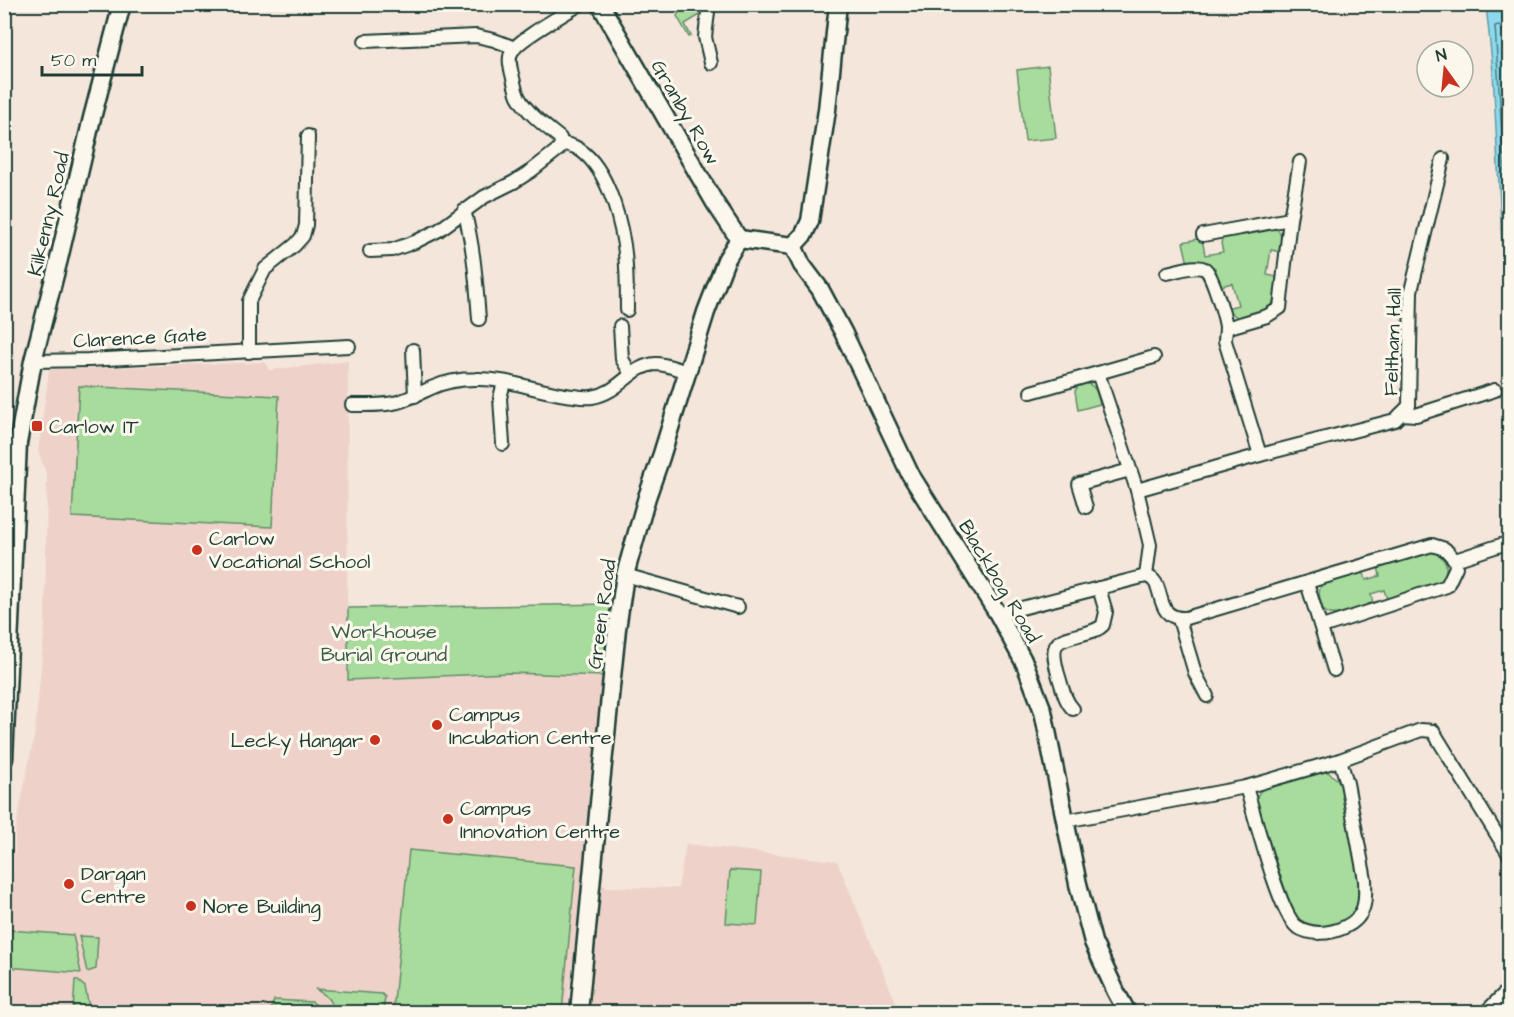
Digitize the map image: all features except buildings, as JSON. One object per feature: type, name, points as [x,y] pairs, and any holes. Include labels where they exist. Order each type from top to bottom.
[{"type":"street","name":"Kilkenny Road","points":[[4,759],[18,443],[33,361],[122,4]]},
{"type":"street","points":[[370,251],[392,250],[439,230],[484,196],[531,171],[559,148],[560,138],[524,105],[517,94],[510,58],[521,41],[580,4]]},
{"type":"street","name":"Granby Row","points":[[600,4],[715,203],[739,239]]},
{"type":"street","points":[[709,4],[705,37],[711,63]]},
{"type":"street","points":[[739,239],[793,246],[804,234],[810,221],[827,110],[838,4]]},
{"type":"street","points":[[365,41],[476,36],[515,48]]},
{"type":"street","points":[[249,352],[249,301],[252,294],[266,270],[296,245],[303,236],[306,225],[308,136]]},
{"type":"street","points":[[561,143],[575,148],[589,158],[600,172],[610,194],[624,246],[627,310]]},
{"type":"street","name":"Feltham Hall","points":[[1137,490],[1395,420],[1409,406],[1411,291],[1443,159]]},
{"type":"street","points":[[1226,328],[1267,316],[1280,308],[1290,219],[1300,162]]},
{"type":"street","points":[[465,210],[475,257],[479,319]]},
{"type":"street","points":[[1203,235],[1290,219]]},
{"type":"street","name":"Green Road","points":[[579,1012],[617,629],[625,575],[647,497],[706,312],[726,260],[739,239]]},
{"type":"street","name":"Blackbog Road","points":[[793,246],[843,332],[910,474],[998,614],[1025,664],[1043,711],[1078,884],[1093,942],[1127,1012]]},
{"type":"street","points":[[1167,273],[1194,267],[1204,268],[1209,273],[1226,328],[1225,341],[1260,455]]},
{"type":"street","points":[[620,326],[622,359],[631,374]]},
{"type":"street","name":"Clarence Gate","points":[[33,361],[249,352],[349,345]]},
{"type":"street","points":[[414,351],[415,396]]},
{"type":"street","points":[[1031,392],[1154,357]]},
{"type":"street","points":[[352,405],[383,405],[415,396],[433,387],[474,379],[493,379],[549,393],[590,398],[606,394],[631,374],[654,364],[667,365],[687,372]]},
{"type":"street","points":[[1098,373],[1137,490],[1150,545],[1146,576]]},
{"type":"street","points":[[502,444],[500,398],[504,382]]},
{"type":"street","points":[[1401,414],[1416,415],[1495,390]]},
{"type":"street","points":[[1086,507],[1079,484],[1130,470]]},
{"type":"street","points":[[1455,560],[1509,542]]},
{"type":"street","points":[[998,614],[1146,576],[1151,577],[1155,582],[1164,610],[1179,619],[1307,583],[1432,544],[1445,549],[1455,560],[1456,567],[1448,586],[1322,627]]},
{"type":"street","points":[[625,575],[738,607]]},
{"type":"street","points":[[1307,583],[1334,670]]},
{"type":"street","points":[[1072,709],[1064,693],[1054,658],[1054,649],[1056,644],[1062,640],[1096,631],[1103,625],[1106,612],[1099,588]]},
{"type":"street","points":[[1179,619],[1195,673],[1207,696]]},
{"type":"street","points":[[1065,821],[1246,787],[1340,760],[1421,730],[1433,731],[1509,856]]},
{"type":"street","points":[[1246,787],[1287,915],[1295,925],[1306,931],[1324,934],[1332,932],[1353,923],[1364,909],[1366,895],[1347,783],[1340,760]]},
{"type":"street","points":[[1486,1012],[1509,988]]},
{"type":"shaded area","points":[[348,361],[347,680],[509,673],[604,676],[567,1012],[9,1012],[15,832],[35,731],[45,623],[47,476],[38,451],[49,370],[265,362],[269,370]]},
{"type":"shaded area","points":[[686,844],[837,861],[900,1012],[751,1012],[750,1010],[586,1012],[600,883],[607,887],[678,888]]},
{"type":"green space","points":[[683,5],[704,5],[700,15],[685,24],[691,36],[689,37],[677,16]]},
{"type":"green space","points":[[1048,66],[1056,138],[1025,141],[1017,70]]},
{"type":"green space","points":[[1270,228],[1278,230],[1283,240],[1281,252],[1271,250],[1267,275],[1277,277],[1273,302],[1258,312],[1237,317],[1227,308],[1238,305],[1232,283],[1221,286],[1215,268],[1206,263],[1188,264],[1183,242],[1202,238],[1205,255],[1223,252],[1221,243],[1223,238]]},
{"type":"green space","points":[[1086,383],[1094,389],[1100,404],[1078,410],[1075,391],[1079,385]]},
{"type":"green space","points":[[79,386],[279,396],[272,527],[72,517]]},
{"type":"green space","points":[[1428,551],[1439,554],[1446,563],[1446,575],[1438,584],[1387,599],[1384,590],[1371,594],[1373,603],[1338,614],[1328,613],[1323,608],[1319,593],[1322,584],[1363,570],[1366,580],[1380,576],[1378,566]]},
{"type":"green space","name":"Workhouse Burial Ground","points":[[612,604],[604,676],[509,673],[348,680],[348,608]]},
{"type":"green space","points":[[1324,769],[1339,781],[1344,794],[1361,896],[1356,909],[1346,919],[1334,925],[1317,926],[1300,920],[1293,914],[1256,800],[1264,787]]},
{"type":"green space","points":[[409,850],[576,866],[562,1012],[393,1012]]},
{"type":"green space","points":[[730,870],[761,872],[757,925],[726,923]]},
{"type":"green space","points":[[9,930],[73,935],[81,973],[7,967]]},
{"type":"green space","points":[[79,936],[98,937],[96,969],[87,972]]},
{"type":"green space","points":[[75,980],[85,987],[89,1007],[73,1012]]},
{"type":"green space","points":[[315,989],[382,994],[385,997],[383,1012],[335,1012],[328,998]]},
{"type":"green space","points":[[274,1000],[312,1002],[319,1007],[321,1012],[270,1012]]},
{"type":"water","points":[[1486,5],[1503,5],[1509,47],[1509,326],[1493,72]]},
{"type":"place","name":"Carlow IT","points":[[37,426]]},
{"type":"place","name":"Carlow Vocational School","points":[[197,550]]},
{"type":"place","name":"Campus Incubation Centre","points":[[437,725]]},
{"type":"place","name":"Lecky Hangar","points":[[375,740]]},
{"type":"place","name":"Campus Innovation Centre","points":[[448,819]]},
{"type":"place","name":"Dargan Centre","points":[[69,884]]},
{"type":"place","name":"Nore Building","points":[[191,906]]}]
